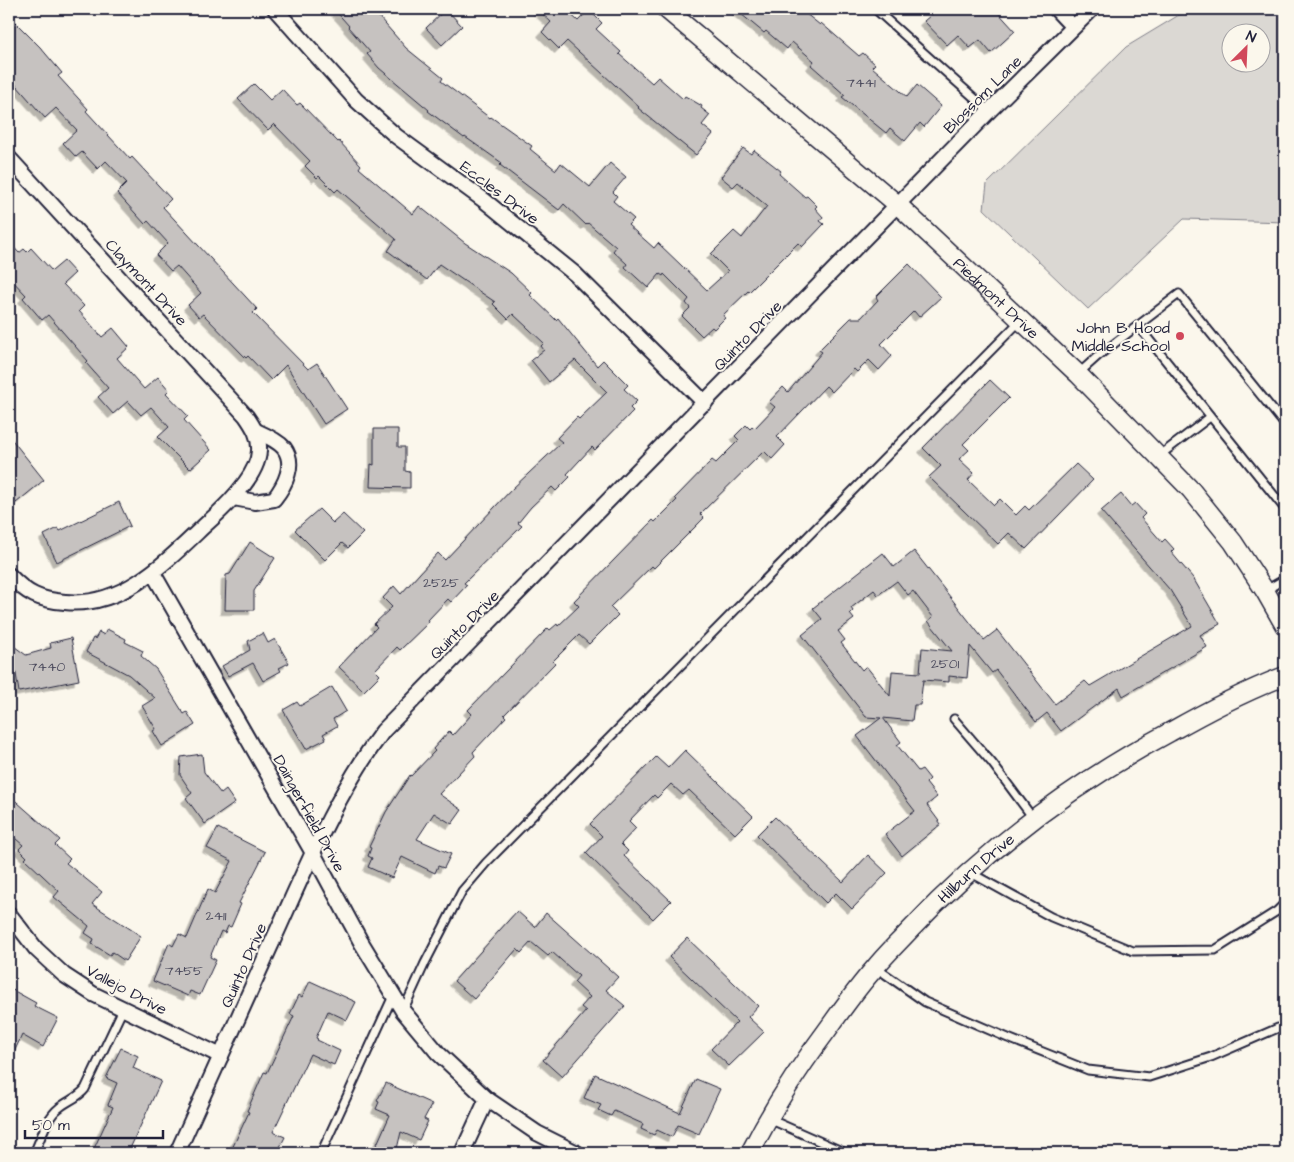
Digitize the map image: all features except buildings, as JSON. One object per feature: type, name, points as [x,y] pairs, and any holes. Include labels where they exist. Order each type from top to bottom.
[{"type":"street","name":"Eccles Drive","points":[[275,9],[356,100],[396,136],[485,201],[575,274],[705,403]]},
{"type":"street","name":"Piedmont Drive","points":[[666,9],[898,205],[1022,319],[1078,374],[1191,490],[1233,542],[1285,626]]},
{"type":"street","points":[[1056,9],[1073,27]]},
{"type":"street","name":"Blossom Lane","points":[[898,205],[1092,9]]},
{"type":"street","name":"Claymont Drive","points":[[9,158],[246,416],[256,431],[284,448],[289,460],[288,475],[282,489],[274,499],[255,502],[234,498]]},
{"type":"street","name":"Quinto Drive","points":[[177,1153],[313,853],[347,784],[366,753],[383,731],[898,205]]},
{"type":"street","points":[[9,575],[35,597],[52,601],[74,603],[101,600],[128,589],[153,572],[234,498],[256,464],[259,451],[256,431]]},
{"type":"street","name":"Daingerfield Drive","points":[[153,572],[313,853],[361,942],[403,1011],[438,1053],[487,1099],[537,1133],[577,1153]]},
{"type":"street","name":"Hillburn Drive","points":[[750,1153],[767,1118],[800,1066],[875,967],[968,872],[1033,818],[1097,774],[1141,747],[1209,710],[1285,676]]},
{"type":"street","name":"Vallejo Drive","points":[[9,914],[36,949],[64,975],[93,994],[221,1056]]},
{"type":"street","points":[[462,1153],[487,1099]]},
{"type":"lane","points":[[875,9],[989,111]]},
{"type":"lane","points":[[1078,374],[1098,356],[1179,294],[1285,425]]},
{"type":"lane","points":[[403,1011],[424,963],[462,891],[486,863],[1022,319]]},
{"type":"lane","points":[[1138,326],[1285,510]]},
{"type":"lane","points":[[1159,457],[1210,417]]},
{"type":"lane","points":[[1265,591],[1285,579]]},
{"type":"lane","points":[[954,719],[992,763],[1033,818]]},
{"type":"lane","points":[[968,872],[1051,917],[1133,951],[1215,950],[1276,911],[1285,903]]},
{"type":"lane","points":[[875,967],[926,1002],[1088,1070],[1149,1077],[1211,1057],[1285,1025]]},
{"type":"lane","points":[[321,1153],[394,996]]},
{"type":"lane","points":[[34,1153],[52,1116],[59,1108],[85,1089],[123,1009]]},
{"type":"lane","points":[[767,1118],[846,1153]]},
{"type":"shaded area","points":[[1197,9],[1285,9],[1285,222],[1184,219],[1088,309],[984,209],[987,184],[1126,47],[1179,15]]},
{"type":"place","name":"John B Hood Middle School","points":[[1180,336]]}]
